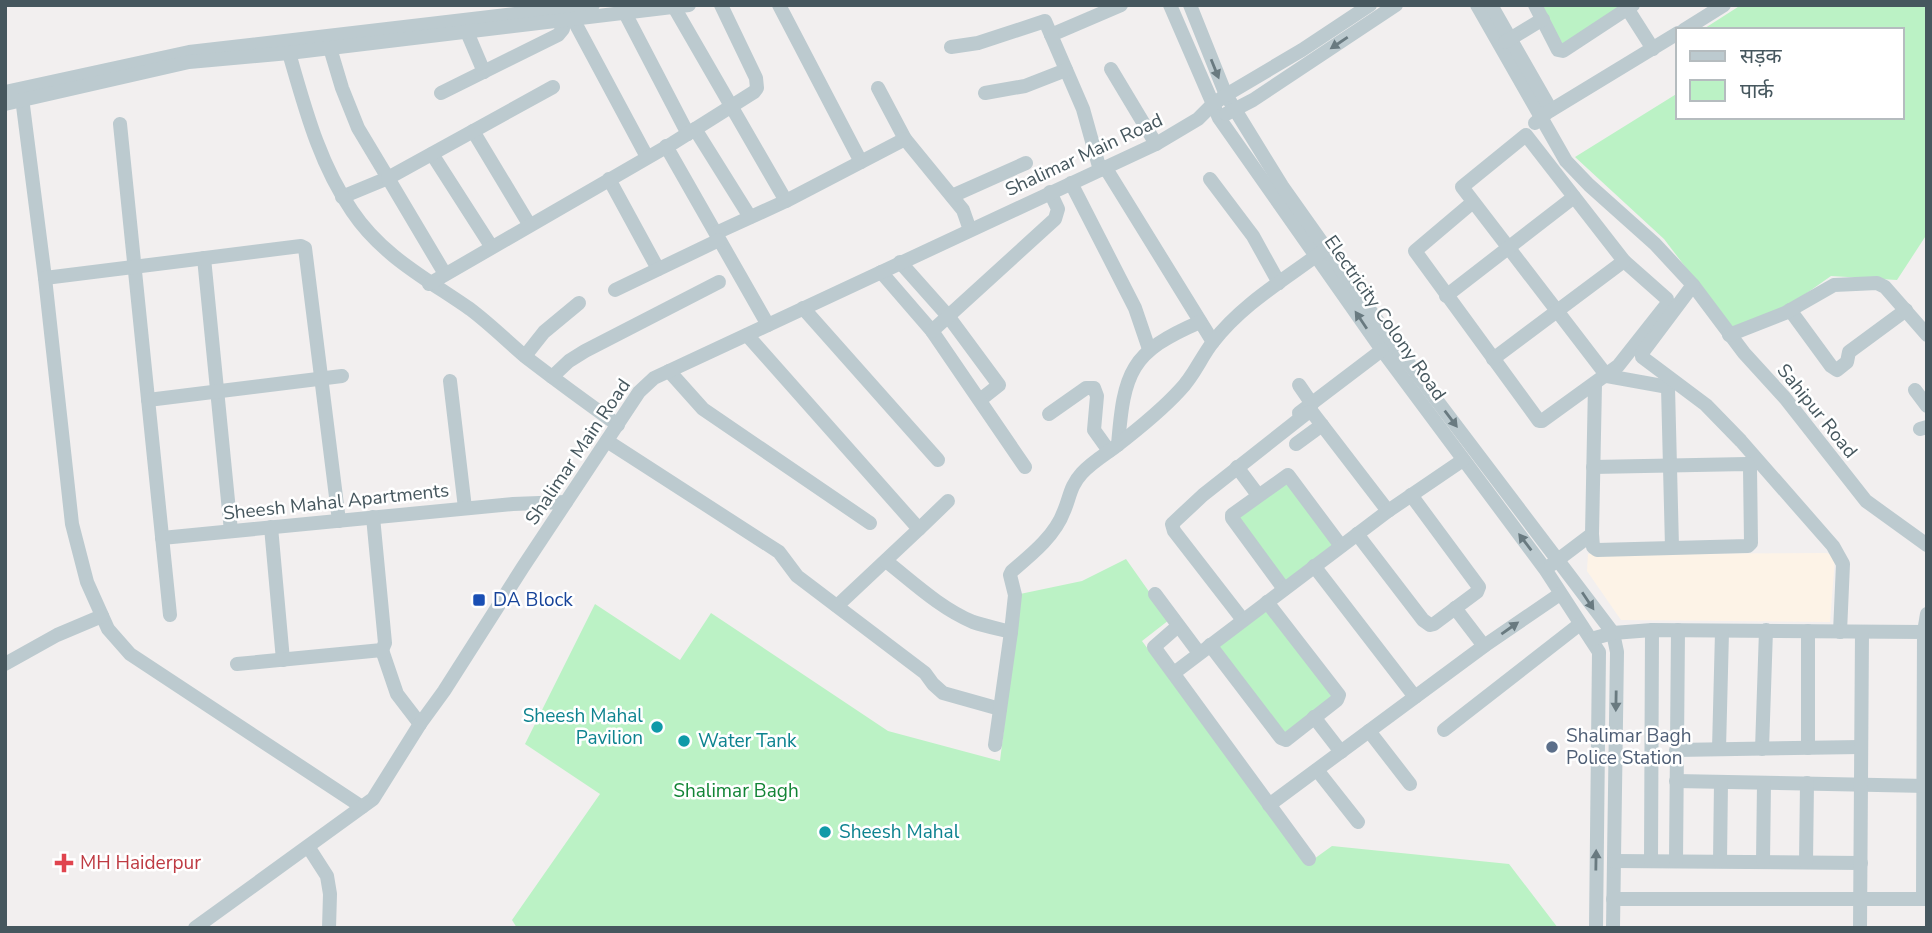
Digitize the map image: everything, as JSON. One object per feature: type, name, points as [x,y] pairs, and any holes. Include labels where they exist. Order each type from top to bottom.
[{"type":"street","points":[[5,104],[21,96],[189,52],[593,5]]},
{"type":"street","points":[[429,284],[647,158],[754,92],[757,82],[721,5]]},
{"type":"street","points":[[779,5],[862,162]]},
{"type":"street","points":[[1040,5],[1083,109],[1103,168],[1213,342]]},
{"type":"street","points":[[951,47],[1048,28],[1121,5]]},
{"type":"street","name":"Electricity Colony Road","points":[[1170,5],[1215,111],[1612,633]]},
{"type":"street","name":"Electricity Colony Road","points":[[1190,5],[1234,110],[1382,350],[1545,569],[1591,639]]},
{"type":"street","points":[[1215,111],[1226,95],[1303,51],[1370,5]]},
{"type":"street","points":[[1215,111],[1234,110],[1396,5]]},
{"type":"street","points":[[1477,5],[1505,42]]},
{"type":"street","points":[[1491,5],[1505,42]]},
{"type":"street","points":[[1535,5],[1559,50],[1563,51],[1628,6],[1653,48]]},
{"type":"street","points":[[1687,28],[1724,5]]},
{"type":"street","points":[[5,92],[21,96],[189,62],[289,53],[682,6],[732,107],[786,201]]},
{"type":"street","points":[[625,13],[691,132],[750,217]]},
{"type":"street","points":[[1505,42],[1543,19]]},
{"type":"street","points":[[441,93],[558,34],[568,20]]},
{"type":"street","points":[[568,20],[647,158]]},
{"type":"street","points":[[467,32],[484,72]]},
{"type":"street","points":[[1593,467],[1745,464],[1750,468],[1750,545],[1597,550],[1593,547],[1593,467],[1601,380],[1557,311],[1463,186],[1526,135],[1545,114],[1676,34]]},
{"type":"street","name":"Sahipur Road","points":[[1505,42],[1545,114],[1566,161],[1693,285],[1729,335],[1785,398],[1866,501],[1927,545]]},
{"type":"street","points":[[330,48],[342,89],[358,128],[445,274]]},
{"type":"street","points":[[289,53],[309,122],[328,170],[342,197],[366,230],[382,247],[429,284],[471,310],[525,356],[618,425]]},
{"type":"street","points":[[1111,69],[1156,144]]},
{"type":"street","points":[[985,93],[1025,86],[1066,70]]},
{"type":"street","points":[[342,197],[388,178],[553,87]]},
{"type":"street","points":[[878,88],[905,139],[963,209],[970,230]]},
{"type":"street","points":[[21,96],[45,278],[72,524],[87,582],[108,629],[130,654],[362,807]]},
{"type":"street","name":"Shalimar Main Road","points":[[195,928],[309,848],[373,799],[419,724],[444,691],[639,392],[654,378],[1156,144],[1215,111]]},
{"type":"street","points":[[120,124],[170,615]]},
{"type":"street","points":[[473,131],[529,224]]},
{"type":"street","points":[[1474,202],[1415,250],[1446,296],[1541,421],[1601,380],[1623,361],[1667,304],[1665,298],[1624,261],[1526,135]]},
{"type":"street","points":[[615,290],[750,217],[905,139]]},
{"type":"street","points":[[666,146],[768,325]]},
{"type":"street","points":[[432,154],[491,246]]},
{"type":"street","points":[[952,196],[1026,163]]},
{"type":"street","points":[[609,179],[658,269]]},
{"type":"street","points":[[1210,179],[1252,236],[1279,283]]},
{"type":"street","points":[[1071,183],[1135,307],[1149,348]]},
{"type":"street","points":[[932,331],[1055,219],[1058,209],[1050,192]]},
{"type":"street","points":[[1446,296],[1574,197]]},
{"type":"street","points":[[45,278],[301,246],[305,248],[339,521]]},
{"type":"street","points":[[995,745],[1011,632],[1014,595],[1010,575],[1012,571],[1037,549],[1054,529],[1064,512],[1068,492],[1075,480],[1180,391],[1213,342],[1240,312],[1321,253]]},
{"type":"street","points":[[204,258],[231,531]]},
{"type":"street","points":[[1493,359],[1624,261]]},
{"type":"street","points":[[900,262],[948,316],[999,385],[979,400]]},
{"type":"street","points":[[881,272],[932,331],[1025,467]]},
{"type":"street","points":[[552,377],[585,351],[719,282]]},
{"type":"street","points":[[1729,335],[1790,310],[1827,288],[1844,283],[1881,284],[1927,335]]},
{"type":"street","points":[[1693,285],[1642,353],[1642,357],[1706,405],[1741,440],[1833,546],[1843,565],[1840,632]]},
{"type":"street","points":[[525,356],[544,331],[579,303]]},
{"type":"street","points":[[803,308],[938,460]]},
{"type":"street","points":[[1790,310],[1831,366],[1837,370],[1847,362],[1849,352],[1906,310]]},
{"type":"street","points":[[1113,448],[1121,402],[1136,363],[1149,348],[1169,335],[1200,322]]},
{"type":"street","points":[[747,335],[919,529]]},
{"type":"street","points":[[1173,509],[1382,350]]},
{"type":"street","points":[[669,371],[694,400],[713,416],[870,523]]},
{"type":"street","points":[[148,400],[342,376]]},
{"type":"street","points":[[1601,380],[1668,387],[1672,547]]},
{"type":"street","points":[[450,381],[465,508]]},
{"type":"street","points":[[1299,384],[1312,404]]},
{"type":"street","points":[[1049,414],[1086,388],[1094,388],[1097,396],[1094,430],[1113,448]]},
{"type":"street","points":[[1915,390],[1927,407]]},
{"type":"street","points":[[1243,620],[1174,531],[1172,524],[1237,467],[1309,412],[1312,412],[1388,511]]},
{"type":"street","points":[[1296,444],[1322,425]]},
{"type":"street","points":[[607,441],[779,552],[797,576],[925,673],[943,693],[1000,709]]},
{"type":"street","points":[[1174,673],[1388,511],[1463,460]]},
{"type":"street","points":[[1237,467],[1258,495]]},
{"type":"street","points":[[1284,589],[1231,517],[1258,495],[1289,476],[1341,546]]},
{"type":"street","points":[[1357,534],[1426,624],[1434,624],[1477,592],[1479,587],[1411,495]]},
{"type":"street","points":[[837,606],[948,501]]},
{"type":"street","name":"Sheesh Mahal Apartments","points":[[162,538],[465,508],[566,502]]},
{"type":"street","points":[[373,517],[385,643],[382,650],[397,694],[419,724]]},
{"type":"street","points":[[271,527],[283,660]]},
{"type":"street","points":[[1545,569],[1592,534]]},
{"type":"street","points":[[886,561],[935,601],[957,614],[977,623],[1011,632]]},
{"type":"street","points":[[1314,566],[1415,697]]},
{"type":"street","points":[[1155,594],[1178,626],[1204,649],[1283,740],[1286,740],[1337,700],[1339,695],[1267,602]]},
{"type":"street","points":[[1269,805],[1484,646],[1560,594]]},
{"type":"street","points":[[1455,608],[1484,646]]},
{"type":"street","points":[[1613,899],[1925,899],[1924,632],[1927,614]]},
{"type":"street","points":[[5,664],[57,635],[102,615]]},
{"type":"street","points":[[1444,730],[1580,624]]},
{"type":"street","points":[[1178,626],[1154,646],[1309,859]]},
{"type":"street","points":[[1651,861],[1652,630]]},
{"type":"street","points":[[1596,928],[1599,652],[1591,639],[1612,633],[1652,630],[1924,632]]},
{"type":"street","points":[[1676,861],[1678,630]]},
{"type":"street","points":[[1762,749],[1766,631]]},
{"type":"street","points":[[1808,631],[1808,748]]},
{"type":"street","points":[[1719,749],[1722,632]]},
{"type":"street","points":[[1860,928],[1862,632]]},
{"type":"street","points":[[1612,633],[1617,652],[1613,928]]},
{"type":"street","points":[[237,664],[382,650]]},
{"type":"street","points":[[1314,718],[1340,752]]},
{"type":"street","points":[[1369,731],[1410,784]]},
{"type":"street","points":[[1676,750],[1860,747]]},
{"type":"street","points":[[1317,770],[1358,822]]},
{"type":"street","points":[[1597,772],[1615,772]]},
{"type":"street","points":[[1676,781],[1925,786]]},
{"type":"street","points":[[1720,861],[1721,782]]},
{"type":"street","points":[[1763,861],[1764,783]]},
{"type":"street","points":[[1806,862],[1807,783]]},
{"type":"street","points":[[309,848],[327,876],[330,894],[329,928]]},
{"type":"street","points":[[1614,861],[1861,863]]},
{"type":"shaded area","points":[[1827,553],[1835,558],[1830,622],[1621,620],[1587,571],[1588,554]]},
{"type":"green space","points":[[1539,5],[1622,5],[1564,46]]},
{"type":"green space","points":[[1741,5],[1927,5],[1927,234],[1897,280],[1831,276],[1787,307],[1732,328],[1664,239],[1575,157],[1676,94],[1676,119],[1904,119],[1904,28],[1705,28]]},
{"type":"green space","points":[[1286,480],[1335,546],[1284,583],[1235,517]]},
{"type":"green space","name":"Shalimar Bagh","points":[[1126,559],[1169,620],[1142,641],[1307,864],[1332,846],[1509,864],[1558,928],[517,928],[512,920],[600,794],[525,744],[595,604],[680,660],[711,613],[888,731],[1000,761],[1020,594],[1082,581]]},
{"type":"green space","points":[[1267,607],[1335,697],[1284,736],[1215,646]]},
{"type":"place","name":"DA Block","points":[[479,600]]},
{"type":"place","name":"Sheesh Mahal Pavilion","points":[[657,727]]},
{"type":"place","name":"Water Tank","points":[[684,741]]},
{"type":"place","name":"Shalimar Bagh Police Station","points":[[1552,747]]},
{"type":"place","name":"Sheesh Mahal","points":[[825,832]]},
{"type":"place","name":"MH Haiderpur","points":[[64,863]]}]
